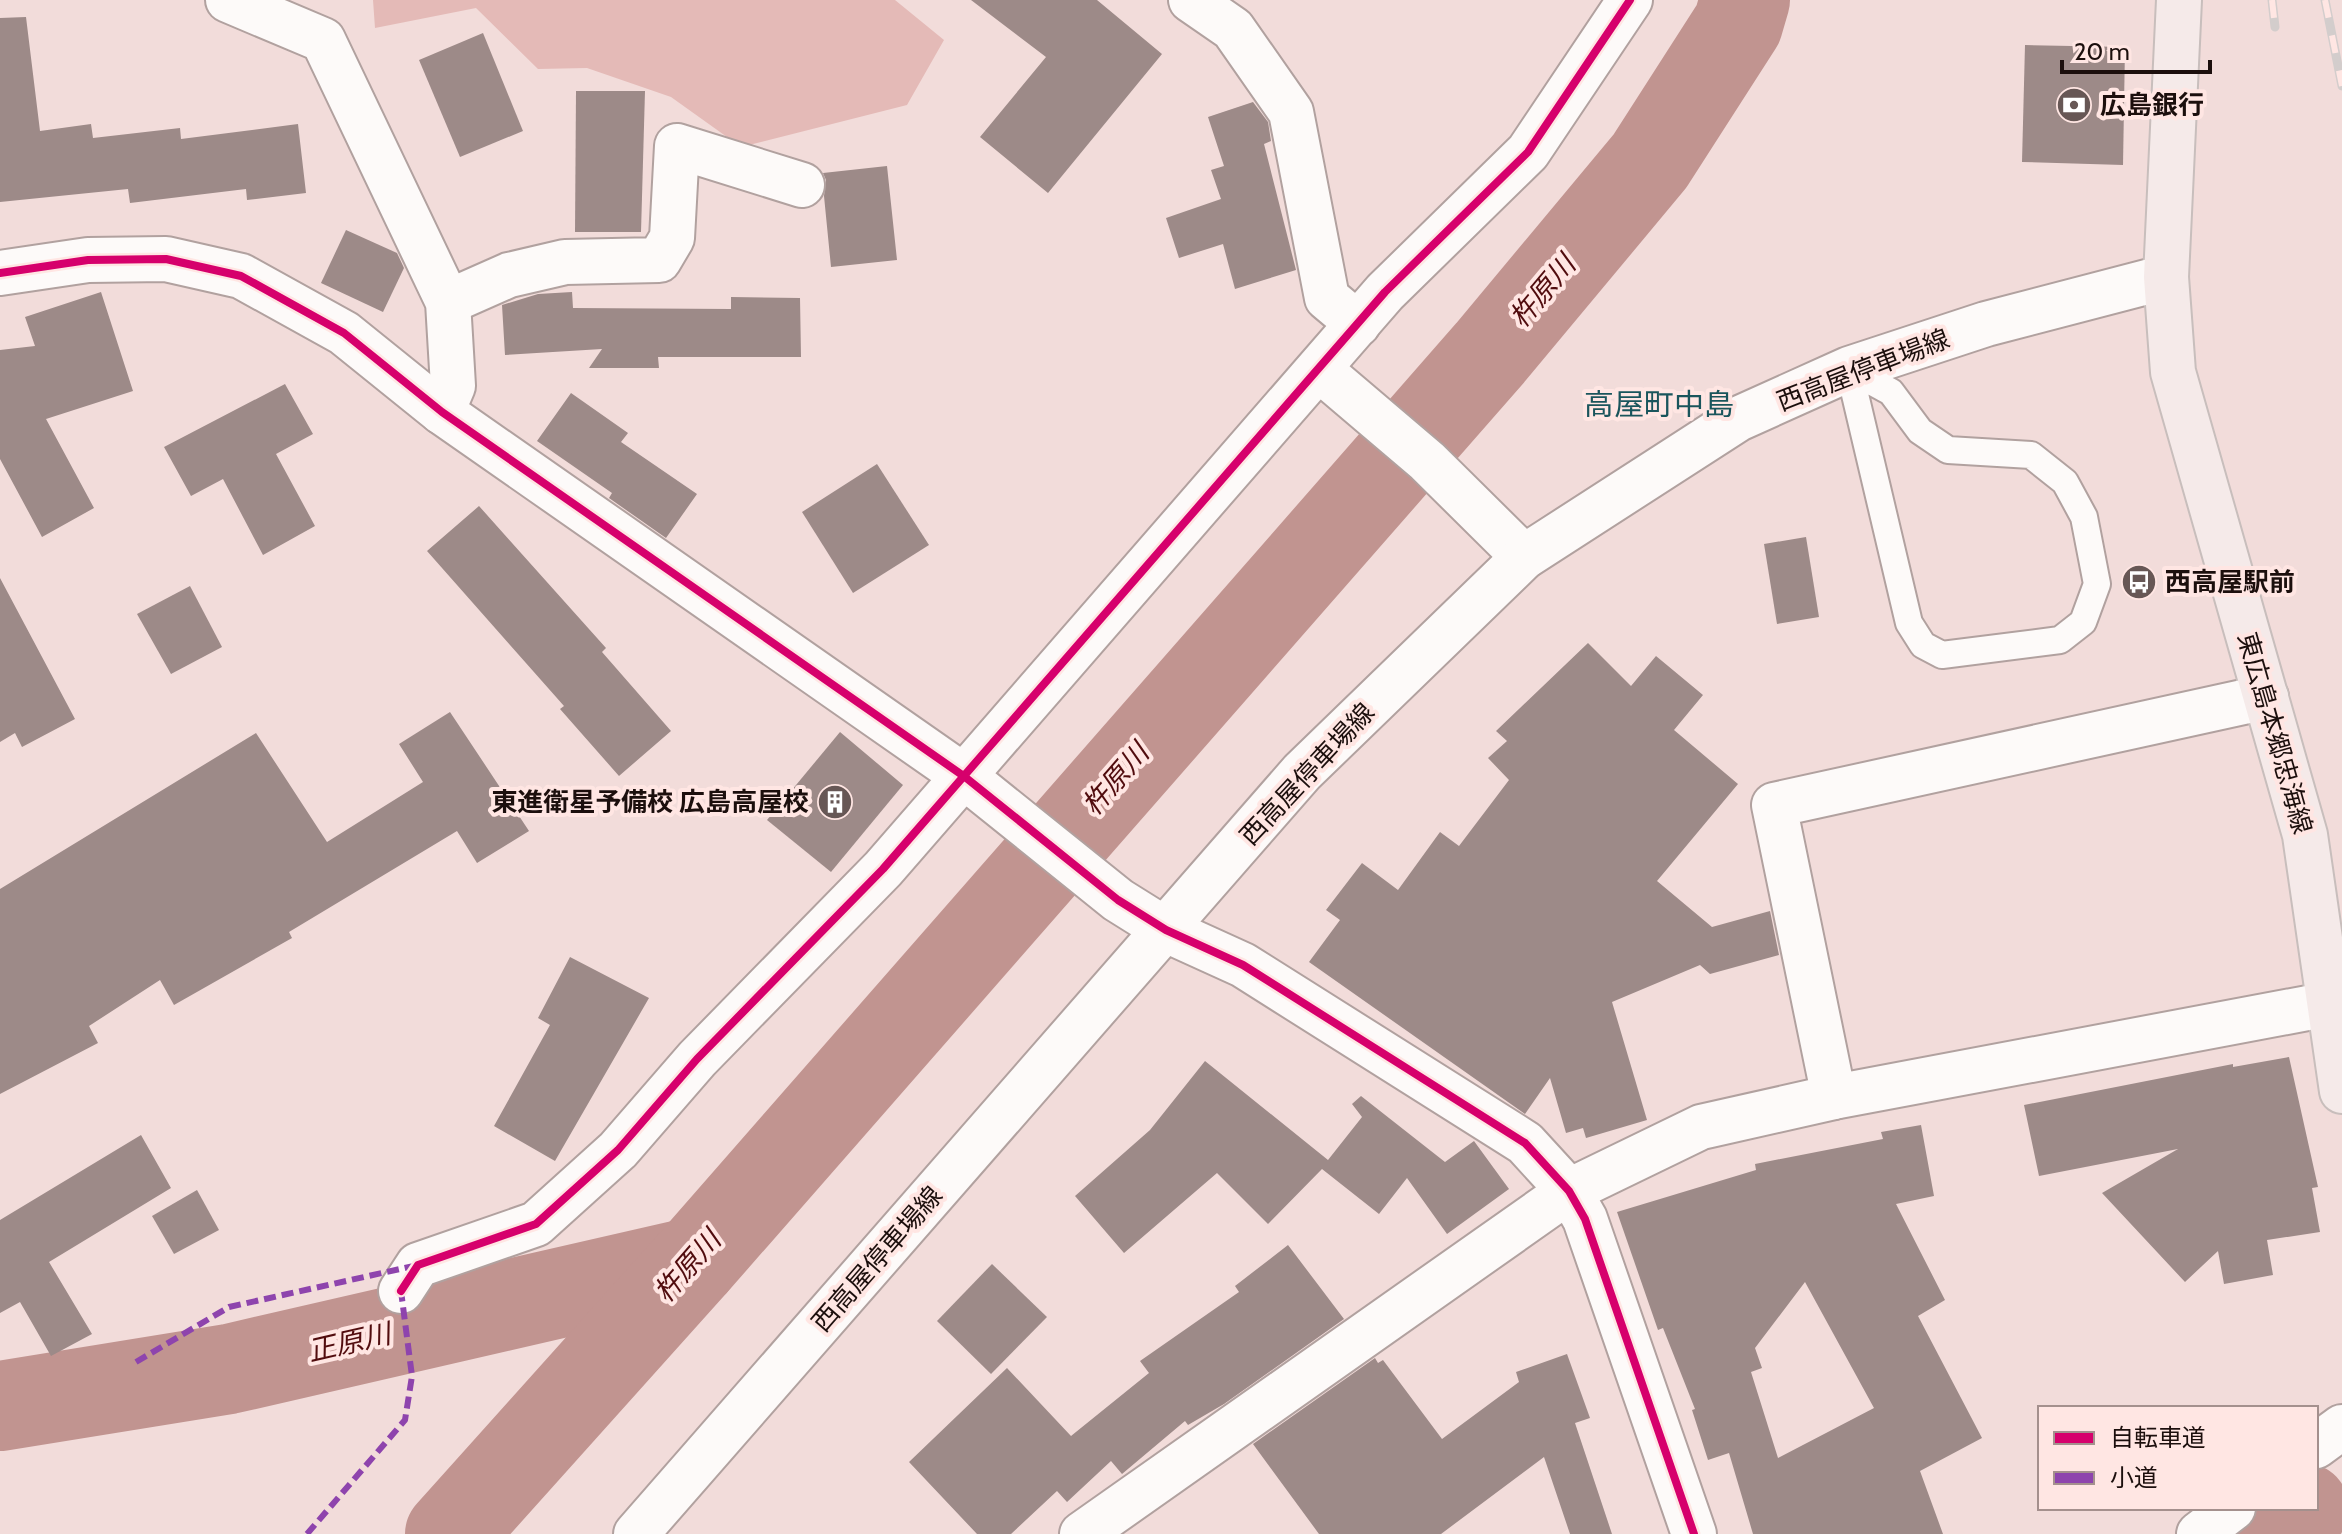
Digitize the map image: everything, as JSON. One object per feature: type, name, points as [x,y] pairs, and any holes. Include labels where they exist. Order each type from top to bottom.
[{"type":"main road","name":"東広島本郷忠海線","points":[[2179,0],[2166,277],[2173,372],[2305,835],[2342,1091]]},
{"type":"street","points":[[228,0],[323,40],[448,302],[453,386],[442,412]]},
{"type":"street","points":[[1191,0],[1233,29],[1291,112],[1327,298],[1358,324]]},
{"type":"street","points":[[401,1291],[418,1265],[536,1224],[618,1150],[697,1059],[883,869],[975,785],[1330,379],[1358,324],[1528,152],[1630,0]]},
{"type":"street","points":[[448,302],[509,275],[565,262],[659,260],[672,238],[677,146],[802,185]]},
{"type":"street","points":[[0,273],[88,260],[166,259],[241,276],[344,333],[442,412],[975,785],[1106,889],[1166,930],[1243,965],[1525,1143],[1569,1191],[1585,1219],[1694,1534]]},
{"type":"street","name":"西高屋停車場線","points":[[636,1534],[1302,772],[1524,557],[1738,419],[1849,369],[1986,324],[2166,277]]},
{"type":"street","points":[[1330,379],[1427,461],[1524,557]]},
{"type":"street","points":[[1834,1097],[1774,805],[2214,712],[2266,697]]},
{"type":"street","points":[[1082,1534],[1569,1191],[1701,1127],[1834,1097],[2329,1004]]},
{"type":"street","points":[[2318,1445],[2342,1427]]},
{"type":"street","points":[[2199,1534],[2230,1510]]},
{"type":"lane","points":[[1849,369],[1891,392],[1920,431],[1948,450],[2031,455],[2065,482],[2084,517],[2097,584],[2083,622],[2060,640],[1942,655],[1923,645],[1909,623],[1849,369]]},
{"type":"shaded area","points":[[373,0],[895,0],[944,40],[907,105],[741,147],[671,97],[587,68],[538,69],[476,8],[375,28]]},
{"type":"building","points":[[971,0],[1097,0],[1162,54],[1048,193],[980,137],[1046,57]]},
{"type":"building","points":[[26,17],[40,131],[91,124],[93,138],[180,128],[181,139],[298,124],[306,193],[247,200],[246,189],[130,203],[128,189],[0,202],[0,18]]},
{"type":"building","points":[[483,33],[523,131],[460,157],[419,60]]},
{"type":"building","name":"広島銀行","points":[[2025,45],[2125,47],[2123,165],[2022,162]]},
{"type":"building","points":[[576,91],[645,91],[641,232],[575,232]]},
{"type":"building","points":[[1253,102],[1268,122],[1271,141],[1264,144],[1296,270],[1235,289],[1223,244],[1179,258],[1166,218],[1221,199],[1211,170],[1224,166],[1208,117]]},
{"type":"building","points":[[887,166],[897,260],[831,267],[823,173]]},
{"type":"building","points":[[346,230],[397,253],[404,268],[383,312],[321,283]]},
{"type":"building","points":[[101,292],[133,391],[46,419],[94,508],[42,537],[0,459],[0,350],[35,346],[25,317]]},
{"type":"building","points":[[572,292],[573,308],[731,309],[731,297],[800,298],[801,357],[658,357],[659,368],[589,368],[602,349],[505,355],[502,305],[538,294]]},
{"type":"building","points":[[285,384],[313,434],[276,454],[315,526],[263,555],[223,479],[191,496],[164,447]]},
{"type":"building","points":[[571,393],[628,433],[621,442],[697,494],[666,538],[609,498],[612,493],[537,441]]},
{"type":"building","points":[[877,464],[929,545],[853,593],[802,512]]},
{"type":"building","points":[[479,506],[606,648],[602,652],[671,731],[619,776],[560,709],[564,706],[427,551]]},
{"type":"building","points":[[1806,537],[1819,617],[1777,624],[1764,544]]},
{"type":"building","points":[[0,578],[75,719],[22,747],[15,733],[0,742]]},
{"type":"building","points":[[190,586],[222,647],[171,674],[137,614]]},
{"type":"building","points":[[1588,643],[1631,686],[1656,656],[1703,695],[1674,730],[1738,784],[1657,881],[1712,927],[1770,911],[1779,955],[1710,974],[1700,965],[1612,1002],[1647,1120],[1586,1138],[1583,1128],[1566,1133],[1550,1078],[1525,1114],[1309,962],[1340,920],[1326,910],[1362,863],[1398,890],[1440,832],[1459,846],[1509,780],[1488,758],[1507,741],[1496,731]]},
{"type":"building","points":[[450,712],[529,831],[477,863],[457,831],[289,932],[292,938],[174,1005],[160,980],[89,1026],[98,1043],[0,1094],[0,889],[256,733],[327,842],[423,782],[399,744]]},
{"type":"building","name":"東進衛星予備校 広島高屋校","points":[[840,732],[903,785],[831,872],[767,820]]},
{"type":"building","points":[[570,957],[649,998],[555,1161],[494,1126],[550,1025],[538,1018]]},
{"type":"building","points":[[2289,1057],[2318,1187],[2312,1188],[2320,1232],[2267,1240],[2273,1275],[2224,1284],[2218,1251],[2185,1282],[2102,1193],[2178,1149],[2039,1176],[2024,1105],[2233,1064],[2233,1067]]},
{"type":"building","points":[[1205,1061],[1328,1160],[1362,1117],[1352,1104],[1361,1096],[1445,1162],[1474,1141],[1509,1189],[1447,1234],[1407,1178],[1379,1214],[1322,1169],[1268,1224],[1217,1173],[1124,1253],[1075,1196],[1150,1130]]},
{"type":"building","points":[[1921,1125],[1934,1196],[1896,1204],[1945,1300],[1918,1316],[1982,1438],[1920,1471],[1943,1534],[1753,1534],[1729,1453],[1708,1460],[1692,1410],[1695,1409],[1663,1328],[1658,1330],[1617,1212],[1756,1170],[1755,1164],[1883,1139],[1881,1132]],"holes":[[[1805,1282],[1874,1408],[1778,1458],[1751,1372],[1762,1368],[1755,1348]]]},
{"type":"building","points":[[141,1135],[171,1188],[49,1262],[92,1334],[51,1356],[20,1302],[0,1313],[0,1220]]},
{"type":"building","points":[[197,1190],[219,1230],[174,1254],[152,1216]]},
{"type":"building","points":[[1288,1245],[1344,1319],[1224,1404],[1188,1425],[1185,1421],[1122,1474],[1111,1461],[1067,1502],[1057,1491],[1011,1534],[977,1534],[909,1462],[1007,1368],[1071,1436],[1149,1373],[1140,1361],[1239,1292],[1235,1286]]},
{"type":"building","points":[[992,1264],[1047,1317],[991,1374],[937,1321]]},
{"type":"building","points":[[1567,1354],[1590,1418],[1575,1423],[1612,1534],[1570,1534],[1544,1457],[1441,1534],[1319,1534],[1253,1444],[1375,1358],[1378,1363],[1383,1360],[1442,1439],[1519,1382],[1516,1372]]},
{"type":"waterway","name":"杵原川","points":[[450,1534],[694,1262],[1490,353],[1650,161],[1738,24],[1745,0]]},
{"type":"waterway","name":"正原川","points":[[0,1406],[229,1369],[694,1262]]},
{"type":"waterway","points":[[2270,1534],[2301,1510]]},
{"type":"railway","points":[[2272,0],[2275,27]]},
{"type":"railway","points":[[2325,0],[2342,86]]},
{"type":"marked path","points":[[136,1362],[229,1307],[418,1265]]},
{"type":"marked path","points":[[307,1534],[405,1420],[412,1376],[401,1291]]},
{"type":"cycle path","points":[[401,1291],[418,1265],[536,1224],[618,1150],[697,1059],[883,869],[1385,292],[1528,152],[1630,0]]},
{"type":"cycle path","points":[[0,273],[88,260],[166,259],[241,276],[344,333],[442,412],[965,777],[1118,900],[1166,930],[1243,965],[1525,1143],[1569,1191],[1585,1219],[1694,1534]]},
{"type":"place","name":"広島銀行","points":[[2074,105]]},
{"type":"place","name":"西高屋駅前","points":[[2139,582]]},
{"type":"place","name":"東進衛星予備校 広島高屋校","points":[[835,802]]},
{"type":"district","name":"高屋町中島","points":[[1659,404]]}]
